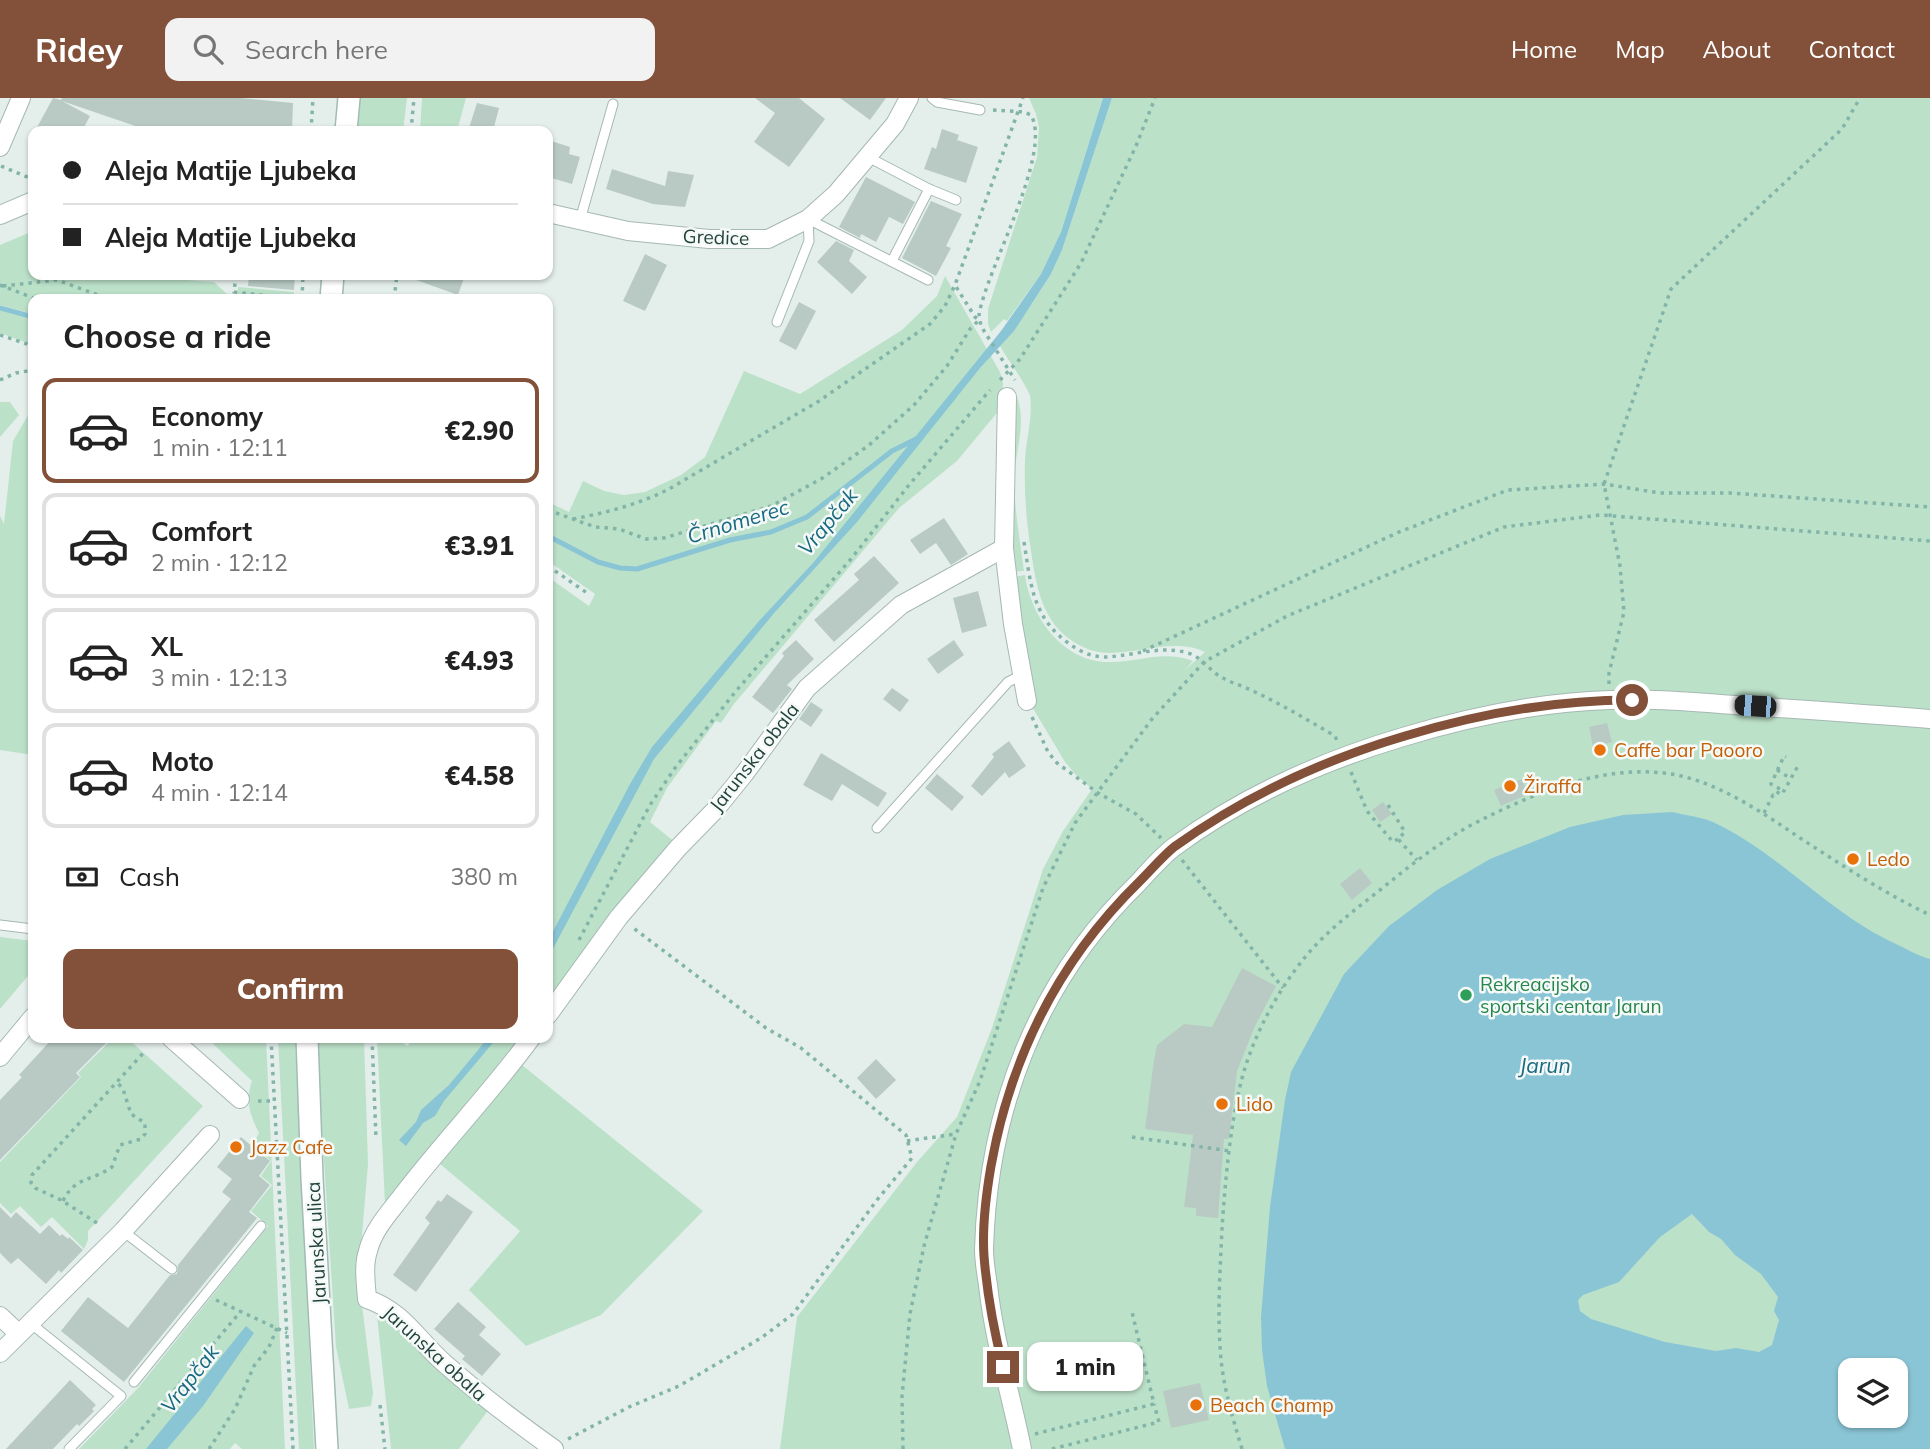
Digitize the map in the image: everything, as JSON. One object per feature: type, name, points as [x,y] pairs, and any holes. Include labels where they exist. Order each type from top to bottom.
[{"type":"street","points":[[0,148],[21,98]]},
{"type":"street","points":[[344,126],[349,98]]},
{"type":"street","name":"Gredice","points":[[553,213],[628,231],[709,239],[768,239],[808,219],[836,194],[895,124],[909,98]]},
{"type":"street","points":[[0,215],[28,203]]},
{"type":"street","points":[[1003,387],[1004,548],[1027,701]]},
{"type":"street","name":"Jarunska obala","points":[[553,1008],[619,917],[678,848],[715,810],[807,688],[901,605],[1004,548]]},
{"type":"street","points":[[1021,1443],[990,1307],[984,1254],[987,1191],[999,1122],[1024,1050],[1048,999],[1076,954],[1100,923],[1172,849],[1260,793],[1343,755],[1456,721],[1550,705],[1609,700],[1676,701],[1930,719]]},
{"type":"street","points":[[0,1057],[28,1023]]},
{"type":"street","points":[[177,1043],[240,1099]]},
{"type":"street","name":"Jarunska ulica","points":[[307,1043],[327,1449]]},
{"type":"street","name":"Jarunska obala","points":[[527,1043],[503,1077],[421,1171],[379,1227],[368,1251],[365,1271],[367,1299],[385,1305],[400,1317],[442,1362],[506,1415],[559,1446]]},
{"type":"street","points":[[0,1353],[123,1231],[210,1135]]},
{"type":"street","points":[[0,1317],[23,1328]]},
{"type":"lane","points":[[932,98],[937,102],[980,110]]},
{"type":"lane","points":[[580,220],[613,104]]},
{"type":"lane","points":[[866,156],[956,200]]},
{"type":"lane","points":[[892,261],[929,189]]},
{"type":"lane","points":[[776,322],[809,241],[808,219],[928,280]]},
{"type":"lane","points":[[877,828],[1008,682],[1022,675]]},
{"type":"lane","points":[[0,925],[28,928]]},
{"type":"lane","points":[[134,1382],[261,1226]]},
{"type":"lane","points":[[123,1231],[172,1269]]},
{"type":"lane","points":[[23,1328],[121,1396],[69,1449]]},
{"type":"path","points":[[311,126],[313,98]]},
{"type":"path","points":[[411,126],[414,98]]},
{"type":"path","points":[[573,519],[603,514],[652,498],[819,401],[930,324],[945,306],[955,285],[1023,98]]},
{"type":"path","points":[[573,949],[650,805],[675,768],[736,691],[851,559],[909,485],[1003,387],[1007,369],[1020,359],[1081,263],[1136,146],[1155,98]]},
{"type":"path","points":[[1609,700],[1609,673],[1624,612],[1620,566],[1604,484],[1671,289],[1842,129],[1860,98]]},
{"type":"path","points":[[553,512],[595,527],[619,529],[646,538],[664,538],[771,506],[821,479],[868,446],[914,405],[947,366],[970,329],[979,320],[1036,141],[1031,115],[1018,111],[980,110]]},
{"type":"path","points":[[1,166],[28,177]]},
{"type":"path","points":[[2,286],[38,280]]},
{"type":"path","points":[[63,280],[97,294]]},
{"type":"path","points":[[235,280],[234,292],[249,294]]},
{"type":"path","points":[[955,285],[1007,369],[1003,387]]},
{"type":"path","points":[[2,286],[28,296]]},
{"type":"path","points":[[0,335],[28,345]]},
{"type":"path","points":[[0,380],[28,371]]},
{"type":"path","points":[[1142,652],[1399,532],[1508,490],[1604,484],[1660,494],[1730,494],[1930,507]]},
{"type":"path","points":[[1022,533],[1033,598],[1045,621],[1059,637],[1090,655],[1105,657],[1168,651],[1191,654],[1219,677],[1255,691],[1335,736]]},
{"type":"path","points":[[553,569],[590,595]]},
{"type":"path","points":[[1027,701],[1041,738],[1057,763],[1098,793],[1136,814],[1163,839]]},
{"type":"path","points":[[1786,757],[1784,756],[1771,784],[1774,786],[1784,791],[1798,763]]},
{"type":"path","points":[[1348,767],[1367,811],[1393,842],[1405,832],[1388,805]]},
{"type":"path","points":[[1777,770],[1791,779]]},
{"type":"path","points":[[1242,1449],[1229,1405],[1221,1359],[1219,1307],[1224,1198],[1241,1082],[1258,1035],[1283,988],[1303,959],[1338,924],[1435,845],[1509,806],[1584,778],[1636,771],[1669,773],[1733,796],[1902,901],[1930,915]]},
{"type":"path","points":[[1764,813],[1774,786]]},
{"type":"path","points":[[1773,794],[1776,796],[1780,789]]},
{"type":"path","points":[[1398,839],[1417,860]]},
{"type":"path","points":[[1178,856],[1283,988]]},
{"type":"path","points":[[559,1446],[570,1437],[629,1407],[691,1379],[761,1338],[793,1314],[877,1200],[912,1158],[906,1135],[801,1048],[766,1028],[619,917]]},
{"type":"path","points":[[271,1043],[293,1449]]},
{"type":"path","points":[[372,1043],[376,1138]]},
{"type":"path","points":[[97,1223],[63,1201],[35,1188],[31,1183],[32,1175],[146,1050]]},
{"type":"path","points":[[63,1201],[74,1186],[112,1167],[120,1145],[141,1139],[145,1134],[145,1123],[131,1114],[122,1089],[116,1081]]},
{"type":"path","points":[[907,1141],[956,1134]]},
{"type":"path","points":[[1132,1137],[1230,1151]]},
{"type":"path","points":[[206,1295],[287,1333]]},
{"type":"path","points":[[125,1449],[241,1311]]},
{"type":"path","points":[[1052,1449],[1159,1422],[1132,1312]]},
{"type":"path","points":[[209,1449],[235,1409],[254,1366],[269,1347],[278,1328]]},
{"type":"path","points":[[1021,1443],[1154,1404]]},
{"type":"path","points":[[380,1405],[385,1449]]},
{"type":"green space","points":[[360,98],[407,98],[404,126],[357,126]]},
{"type":"green space","points":[[422,98],[466,98],[458,126],[420,126]]},
{"type":"green space","points":[[1029,98],[1103,98],[1061,232],[1041,274],[1007,321],[1004,319],[991,332],[988,309],[1037,157],[1039,127]]},
{"type":"green space","name":"Rekreacijsko sportski centar Jarun","points":[[1112,98],[1930,98],[1930,1449],[780,1449],[797,1317],[917,1162],[957,1117],[992,1028],[1043,869],[1063,831],[1092,789],[1065,762],[1031,705],[1012,577],[1025,575],[1034,607],[1043,622],[1065,647],[1079,655],[1095,661],[1112,662],[1163,656],[1193,661],[1184,671],[1205,652],[1175,646],[1128,652],[1099,652],[1071,640],[1051,620],[1044,607],[1029,539],[1025,494],[1030,396],[1000,346],[1051,274],[1062,250]]},
{"type":"green space","points":[[28,233],[28,280],[187,280],[214,282],[227,294],[28,294],[28,313],[0,305],[0,245]]},
{"type":"green space","points":[[945,276],[1000,372],[1003,383],[1001,408],[957,461],[899,508],[734,704],[721,723],[716,721],[667,788],[650,822],[676,843],[553,1003],[553,581],[589,606],[595,594],[553,565],[553,504],[569,512],[583,481],[604,491],[624,495],[645,492],[681,475],[705,457],[744,371],[800,394],[902,330],[937,296]]},
{"type":"green space","points":[[238,287],[294,294],[237,294]]},
{"type":"green space","points":[[0,310],[28,318],[28,343],[0,333]]},
{"type":"green space","points":[[1012,387],[1018,398],[1021,422],[1014,483],[1024,571],[1011,572],[1010,395]]},
{"type":"green space","points":[[0,402],[10,402],[19,415],[0,437]]},
{"type":"green space","points":[[28,416],[28,754],[0,750],[0,516],[4,524],[13,441]]},
{"type":"green space","points":[[0,937],[28,940],[28,976],[0,1009]]},
{"type":"green space","points":[[108,1043],[133,1043],[203,1106],[88,1231],[84,1249],[52,1217],[41,1227],[20,1206],[11,1214],[0,1203],[0,1162],[81,1077],[78,1073]]},
{"type":"green space","points":[[212,1043],[266,1043],[285,1449],[242,1449],[235,1443],[230,1449],[79,1449],[138,1388],[268,1226],[251,1211],[272,1185],[261,1176],[271,1161],[252,1146],[259,1133],[249,1108],[252,1081]]},
{"type":"green space","points":[[278,1043],[295,1043],[314,1449],[299,1449]]},
{"type":"green space","points":[[316,1043],[364,1043],[368,1164],[360,1258],[361,1297],[373,1393],[371,1406],[349,1409],[336,1347]]},
{"type":"green space","points":[[377,1043],[403,1043],[407,1046],[410,1043],[523,1043],[389,1204],[385,1204]]},
{"type":"green space","points":[[522,1065],[703,1211],[601,1315],[526,1346],[469,1290],[520,1231],[440,1164]]},
{"type":"green space","points":[[377,1316],[386,1317],[490,1408],[459,1449],[391,1449]]},
{"type":"water","points":[[1103,98],[1112,98],[1062,250],[1051,274],[1014,331],[980,368],[857,522],[775,612],[654,759],[553,949],[553,931],[652,747],[759,621],[813,563],[1001,331],[1041,274],[1061,232]]},
{"type":"water","name":"Jarun","points":[[1672,812],[1713,822],[1761,850],[1871,931],[1930,959],[1930,1449],[1285,1449],[1267,1386],[1261,1317],[1270,1207],[1291,1072],[1344,974],[1389,926],[1437,890],[1490,859],[1570,827],[1623,815]],"holes":[[[1692,1214],[1709,1232],[1761,1274],[1778,1297],[1774,1311],[1779,1320],[1772,1345],[1759,1352],[1736,1348],[1716,1351],[1665,1342],[1591,1319],[1580,1311],[1578,1300],[1583,1295],[1619,1282],[1660,1237]]]},
{"type":"water","points":[[484,1043],[493,1043],[444,1101],[435,1116],[423,1123],[406,1146],[399,1140],[416,1122],[421,1110],[449,1085]]},
{"type":"water","points":[[246,1326],[254,1333],[203,1406],[167,1449],[146,1449]]},
{"type":"building","points":[[53,98],[240,98],[293,103],[292,126],[135,126],[62,101],[90,116],[85,126],[38,126]]},
{"type":"building","points":[[755,98],[799,98],[825,119],[789,167],[754,142],[775,113]]},
{"type":"building","points":[[840,98],[886,98],[870,120]]},
{"type":"building","points":[[477,103],[499,108],[494,126],[470,126]]},
{"type":"building","points":[[942,129],[959,135],[957,140],[978,147],[966,183],[924,169],[932,147],[936,149]]},
{"type":"building","points":[[553,142],[570,147],[569,154],[580,157],[572,184],[553,178]]},
{"type":"building","points":[[612,169],[665,186],[668,171],[694,175],[685,207],[653,204],[606,189]]},
{"type":"building","points":[[866,177],[915,202],[903,224],[889,217],[876,242],[861,234],[860,238],[839,227]]},
{"type":"building","points":[[931,201],[962,214],[946,246],[951,248],[936,276],[902,258]]},
{"type":"building","points":[[836,241],[854,250],[849,261],[867,277],[852,294],[817,262]]},
{"type":"building","points":[[645,254],[667,265],[645,311],[623,301]]},
{"type":"building","points":[[249,280],[295,280],[294,290],[248,286]]},
{"type":"building","points":[[416,280],[463,280],[458,294]]},
{"type":"building","points":[[799,302],[816,311],[796,350],[779,341]]},
{"type":"building","points":[[944,518],[968,554],[951,565],[936,543],[920,554],[910,540]]},
{"type":"building","points":[[874,556],[899,583],[834,642],[814,620],[859,580],[854,574]]},
{"type":"building","points":[[978,591],[987,626],[962,633],[953,598]]},
{"type":"building","points":[[796,640],[814,659],[787,685],[792,689],[773,713],[752,697],[784,656],[782,653]]},
{"type":"building","points":[[954,640],[964,655],[938,674],[927,659]]},
{"type":"building","points":[[892,688],[909,700],[900,712],[883,699]]},
{"type":"building","points":[[811,702],[823,710],[811,727],[799,719]]},
{"type":"building","points":[[1607,723],[1612,742],[1593,747],[1589,727]]},
{"type":"building","points":[[1009,741],[1026,766],[1009,778],[1005,772],[982,796],[971,786],[994,757],[992,754]]},
{"type":"building","points":[[821,753],[887,793],[878,807],[842,784],[832,801],[803,785]]},
{"type":"building","points":[[937,774],[964,797],[952,811],[925,788]]},
{"type":"building","points":[[1522,779],[1528,794],[1501,806],[1494,790]]},
{"type":"building","points":[[1383,802],[1392,814],[1380,822],[1372,810]]},
{"type":"building","points":[[1360,868],[1372,883],[1352,900],[1340,884]]},
{"type":"building","points":[[1242,968],[1276,986],[1255,1026],[1237,1071],[1229,1139],[1224,1139],[1218,1218],[1196,1216],[1196,1208],[1184,1207],[1193,1135],[1145,1129],[1154,1060],[1157,1045],[1184,1024],[1212,1027]]},
{"type":"building","points":[[48,1043],[106,1043],[76,1073],[80,1077],[0,1160],[0,1100],[22,1077],[19,1075]]},
{"type":"building","points":[[876,1059],[896,1080],[876,1099],[857,1078]]},
{"type":"building","points":[[241,1137],[270,1161],[259,1176],[270,1185],[249,1212],[257,1218],[124,1382],[61,1331],[88,1297],[128,1328],[170,1275],[177,1274],[178,1265],[231,1199],[222,1192],[232,1179],[217,1167]]},
{"type":"building","points":[[447,1194],[473,1212],[416,1292],[393,1275],[430,1223],[425,1218],[438,1200],[441,1202]]},
{"type":"building","points":[[0,1207],[11,1218],[16,1212],[40,1234],[49,1225],[60,1236],[62,1234],[68,1239],[69,1237],[83,1250],[46,1284],[18,1258],[11,1264],[0,1253]]},
{"type":"building","points":[[458,1302],[486,1327],[479,1335],[501,1354],[482,1376],[462,1359],[465,1356],[434,1329]]},
{"type":"building","points":[[70,1380],[96,1405],[92,1409],[94,1411],[53,1449],[6,1449]]},
{"type":"building","points":[[1200,1383],[1209,1420],[1171,1428],[1163,1391]]},
{"type":"waterway","name":"Črnomerec","points":[[0,308],[28,316]]},
{"type":"waterway","name":"Črnomerec","points":[[553,539],[598,562],[637,569],[730,540],[771,532],[807,517],[892,451],[916,439]]},
{"type":"place","name":"Caffe bar Paooro","points":[[1600,750]]},
{"type":"place","name":"Žiraffa","points":[[1510,786]]},
{"type":"place","name":"Ledo","points":[[1853,859]]},
{"type":"place","name":"Rekreacijsko sportski centar Jarun","points":[[1466,995]]},
{"type":"place","name":"Lido","points":[[1222,1104]]},
{"type":"place","name":"Jazz Cafe","points":[[236,1147]]},
{"type":"place","name":"Beach Champ","points":[[1196,1405]]},
{"type":"route","points":[[1003,1367],[992,1320],[984,1254],[987,1191],[999,1122],[1024,1050],[1048,999],[1076,954],[1124,896],[1172,849],[1260,793],[1354,751],[1456,721],[1550,705],[1632,700]]},
{"type":"water label","name":"Vrapčak","points":[[828,522]]},
{"type":"water label","name":"Vrapčak","points":[[190,1379]]}]
